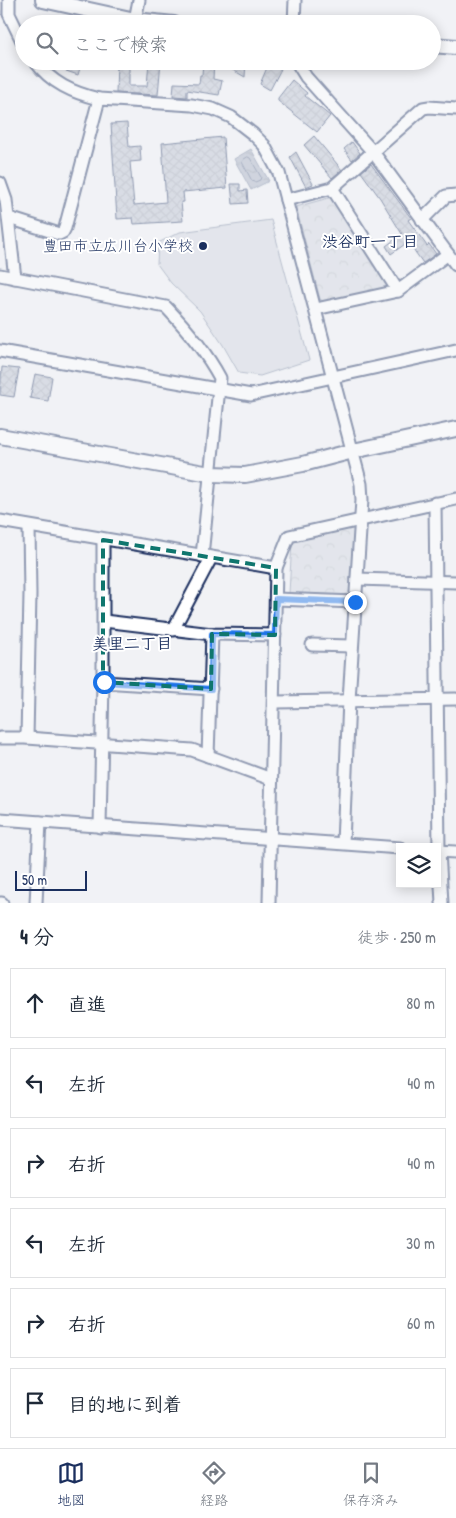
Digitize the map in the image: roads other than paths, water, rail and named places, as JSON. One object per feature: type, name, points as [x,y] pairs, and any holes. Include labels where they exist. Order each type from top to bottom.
[{"type":"street","points":[[9,0],[9,14],[15,26]]},
{"type":"street","points":[[43,0],[112,15]]},
{"type":"street","points":[[136,15],[139,0]]},
{"type":"street","points":[[294,15],[295,0]]},
{"type":"street","points":[[441,46],[456,47]]},
{"type":"street","points":[[44,70],[54,81],[73,92],[99,99],[203,107],[231,117],[254,134],[264,145],[279,173],[361,484],[362,500],[359,520],[349,700],[343,843]]},
{"type":"street","points":[[302,70],[372,152],[456,265]]},
{"type":"street","points":[[9,218],[59,234],[62,232],[99,99]]},
{"type":"street","points":[[286,200],[332,188],[423,108],[456,109]]},
{"type":"street","points":[[0,183],[6,200],[9,218],[15,278]]},
{"type":"street","points":[[332,188],[398,291]]},
{"type":"street","points":[[422,220],[446,196],[456,195]]},
{"type":"street","points":[[316,309],[398,291],[448,254]]},
{"type":"street","points":[[0,275],[166,307],[185,327],[214,366],[220,378],[210,474],[207,557],[173,630]]},
{"type":"street","points":[[0,352],[251,395],[456,350]]},
{"type":"street","points":[[0,436],[210,474],[244,475],[303,464],[353,451],[456,429]]},
{"type":"street","points":[[269,903],[271,779],[275,702],[276,568],[289,536],[456,499]]},
{"type":"street","points":[[435,503],[438,843]]},
{"type":"street","points":[[0,521],[276,568]]},
{"type":"street","points":[[27,738],[30,594],[29,527]]},
{"type":"street","points":[[100,827],[104,682],[103,540]]},
{"type":"street","points":[[357,579],[456,582]]},
{"type":"street","points":[[276,599],[355,602]]},
{"type":"street","points":[[104,621],[212,634],[275,635]]},
{"type":"street","points":[[208,756],[212,634]]},
{"type":"street","points":[[312,645],[352,646]]},
{"type":"street","points":[[104,682],[211,689]]},
{"type":"street","points":[[275,702],[456,698]]},
{"type":"street","points":[[0,738],[27,738],[192,750],[271,779]]},
{"type":"street","points":[[0,819],[396,848]]},
{"type":"street","points":[[36,903],[40,822]]},
{"type":"street","points":[[441,851],[456,852]]},
{"type":"street","points":[[441,888],[442,903]]},
{"type":"water","points":[[251,149],[269,181],[251,190],[234,159]]},
{"type":"place","name":"豊田市立広川台小学校","points":[[203,246]]},
{"type":"district","name":"渋谷町一丁目","points":[[370,241]]},
{"type":"district","name":"美里二丁目","points":[[132,643]]}]
